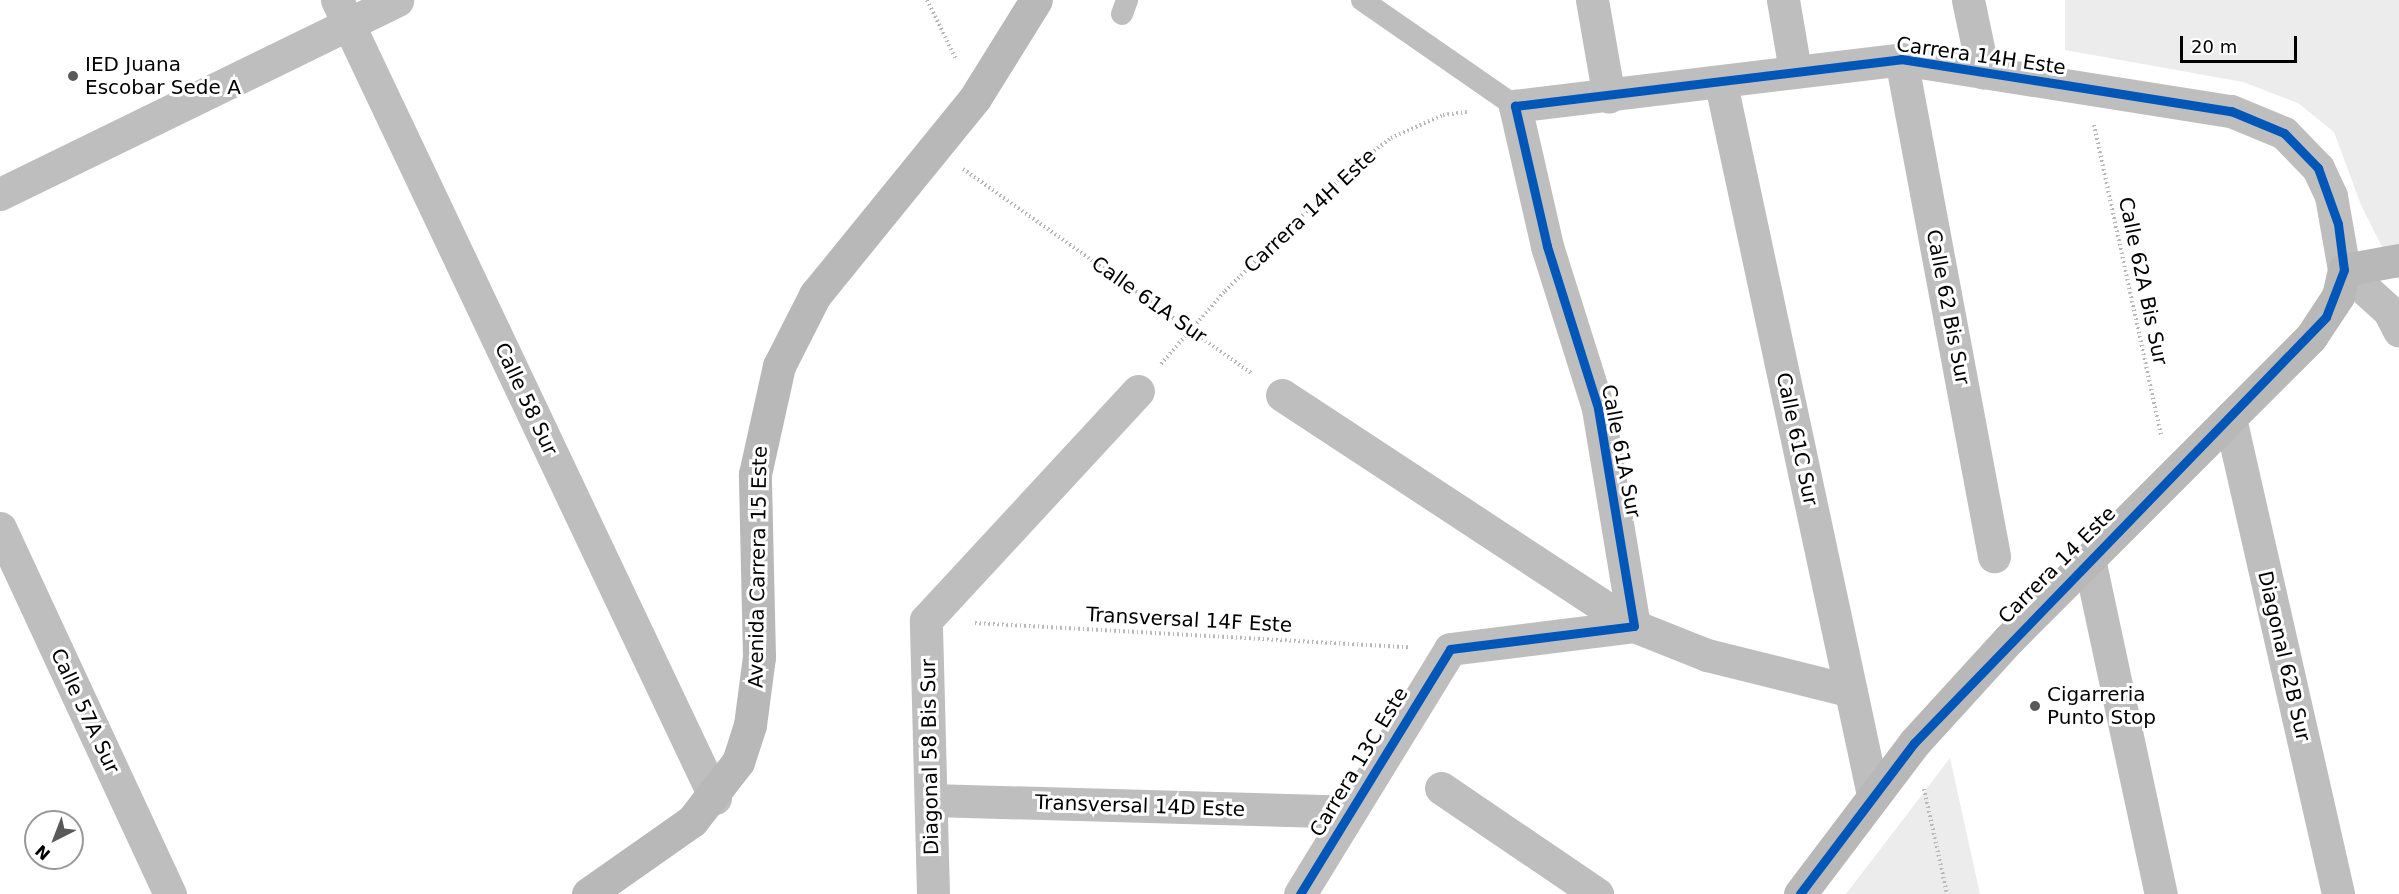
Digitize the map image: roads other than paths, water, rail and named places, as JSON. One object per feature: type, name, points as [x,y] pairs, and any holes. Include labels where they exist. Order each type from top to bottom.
[{"type":"main road","name":"Avenida Carrera 15 Este","points":[[597,892],[662,845],[715,798],[738,762],[757,688],[755,474],[779,366],[839,262],[936,150],[975,98],[1036,0]]},
{"type":"main road","points":[[2344,270],[2399,260]]},
{"type":"main road","name":"Carrera 14 Este","points":[[1800,894],[1914,743],[2089,559],[2321,323],[2338,296],[2344,270]]},
{"type":"street","points":[[0,194],[343,12],[397,0]]},
{"type":"street","points":[[1592,0],[1610,97]]},
{"type":"street","points":[[1783,0],[1796,70]]},
{"type":"street","points":[[1968,0],[1983,72]]},
{"type":"street","name":"Calle 58 Sur","points":[[343,12],[715,798]]},
{"type":"street","name":"Carrera 14H Este","points":[[1515,106],[1721,84],[1796,70],[1901,59],[2231,111],[2284,133],[2318,168],[2331,196],[2344,270]]},
{"type":"street","name":"Calle 62 Bis Sur","points":[[1901,59],[1995,556]]},
{"type":"street","name":"Calle 61C Sur","points":[[1721,84],[1873,795]]},
{"type":"street","name":"Calle 61A Sur","points":[[1515,106],[1547,246],[1598,408],[1634,626]]},
{"type":"street","points":[[2344,270],[2389,312],[2399,332]]},
{"type":"street","name":"Diagonal 58 Bis Sur","points":[[933,894],[926,620],[1138,391]]},
{"type":"street","points":[[1282,395],[1634,626],[1718,658],[1851,691]]},
{"type":"street","name":"Diagonal 62B Sur","points":[[2230,418],[2338,894]]},
{"type":"street","name":"Calle 57A Sur","points":[[0,528],[170,894]]},
{"type":"street","points":[[2089,559],[2161,894]]},
{"type":"street","name":"Carrera 13C Este","points":[[1300,894],[1450,649],[1634,626]]},
{"type":"street","points":[[1441,788],[1597,894]]},
{"type":"street","name":"Transversal 14D Este","points":[[931,801],[1350,812]]},
{"type":"lane","points":[[1362,0],[1515,106]]},
{"type":"place","name":"IED Juana Escobar Sede A","points":[[73,76]]},
{"type":"place","name":"Cigarreria Punto Stop","points":[[2035,706]]}]
